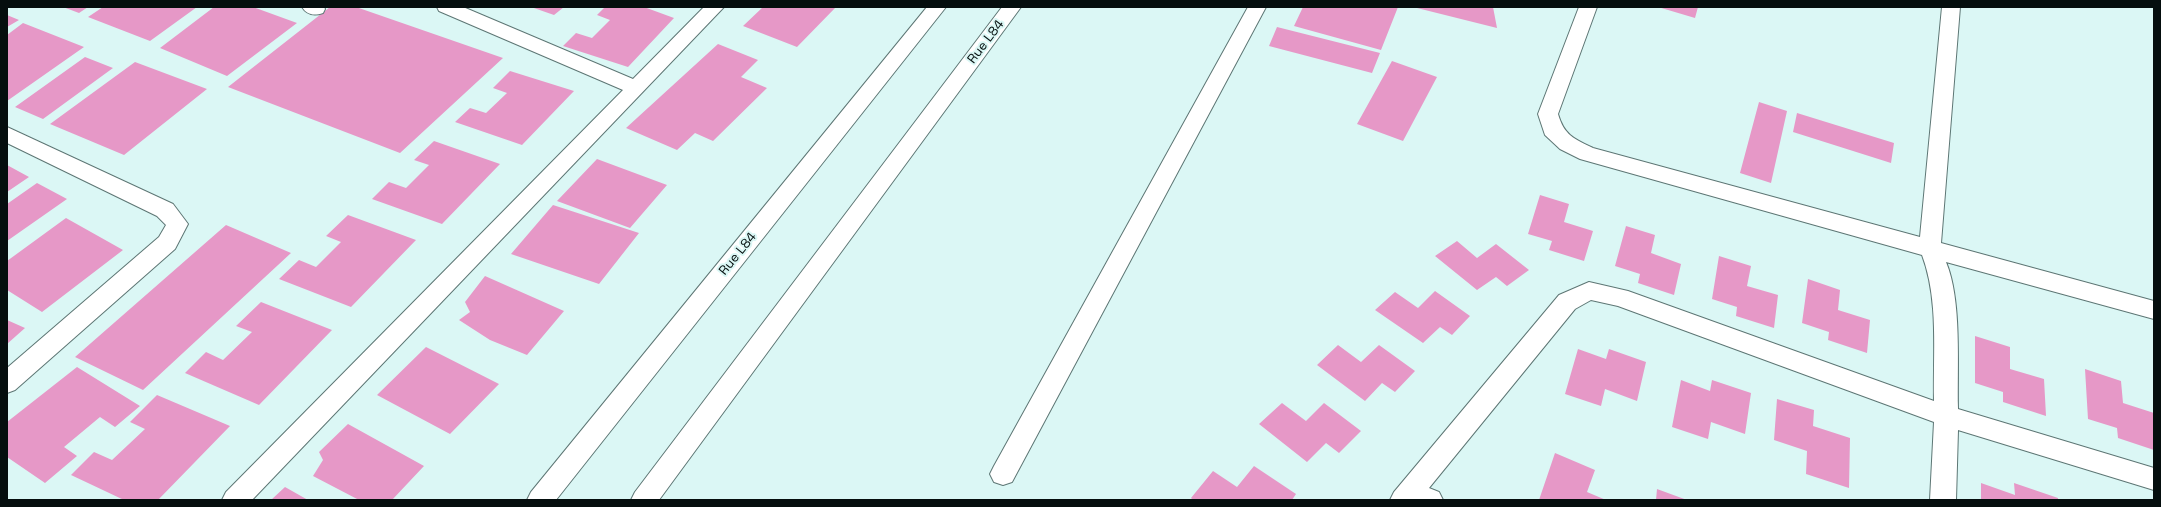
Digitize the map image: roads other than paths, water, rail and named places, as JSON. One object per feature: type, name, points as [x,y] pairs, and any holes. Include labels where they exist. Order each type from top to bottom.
[{"type":"street","points":[[446,7],[637,88]]},
{"type":"street","points":[[235,500],[715,7]]},
{"type":"street","name":"Rue L84","points":[[540,500],[937,7]]},
{"type":"street","name":"Rue L84","points":[[644,500],[1012,7]]},
{"type":"street","points":[[1003,474],[1257,7]]},
{"type":"street","points":[[1588,7],[1548,114],[1552,130],[1567,144],[1587,154],[2154,310]]},
{"type":"street","points":[[1943,500],[1946,416],[1941,276],[1930,248],[1951,7]]},
{"type":"street","points":[[7,134],[165,210],[177,224],[166,244],[7,382]]},
{"type":"street","points":[[1414,497],[1566,302],[1589,291],[1620,297],[1946,416],[2154,479]]}]
